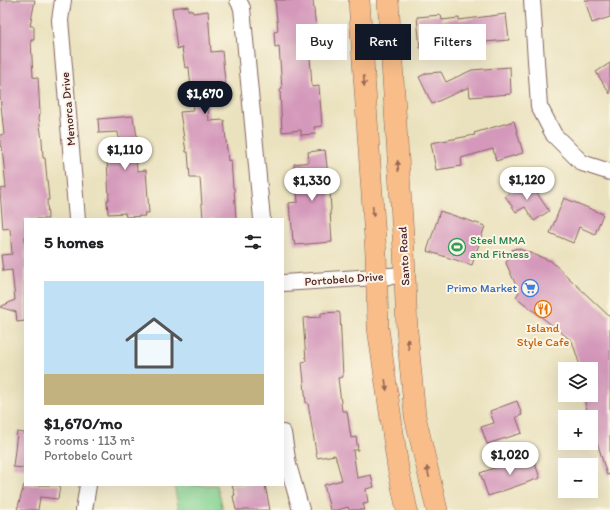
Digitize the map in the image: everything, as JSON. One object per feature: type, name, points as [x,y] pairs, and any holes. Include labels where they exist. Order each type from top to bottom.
[{"type":"main road","points":[[359,0],[378,328],[398,468],[407,510]]},
{"type":"main road","name":"Santo Road","points":[[388,0],[407,330],[415,416],[437,510]]},
{"type":"street","name":"Menorca Drive","points":[[63,0],[60,20],[78,218]]},
{"type":"street","points":[[238,0],[242,8],[262,218]]},
{"type":"street","points":[[532,0],[539,106],[554,135],[582,163],[610,172]]},
{"type":"street","name":"Portobelo Drive","points":[[284,283],[405,275]]},
{"type":"street","points":[[284,439],[288,465],[301,510]]},
{"type":"street","points":[[84,510],[88,486]]},
{"type":"green space","points":[[174,486],[217,486],[223,510],[179,510]]},
{"type":"building","points":[[0,0],[35,0],[30,26],[34,26],[34,40],[31,40],[33,77],[38,78],[39,118],[49,200],[47,200],[48,218],[24,218],[24,321],[17,322],[16,312],[0,307],[15,300],[12,270],[3,271],[1,255],[12,254],[10,228],[3,229],[0,192],[0,189],[6,188],[2,146],[0,146],[0,135],[4,134],[0,96]]},
{"type":"building","points":[[275,0],[313,0],[315,24],[296,24],[296,60],[310,60],[312,87],[319,86],[322,126],[314,127],[315,134],[301,135],[301,130],[282,132],[280,90],[282,89],[279,46],[275,47],[274,32],[278,31]]},
{"type":"building","points":[[585,0],[610,0],[610,17],[592,23]]},
{"type":"building","points":[[188,6],[188,10],[192,10],[193,13],[208,11],[211,52],[222,51],[226,90],[225,92],[211,93],[211,96],[207,96],[209,121],[224,120],[228,161],[231,160],[236,218],[203,218],[200,178],[190,178],[188,152],[186,152],[180,112],[193,111],[189,67],[185,68],[182,48],[177,49],[172,8]]},
{"type":"building","points":[[506,14],[509,40],[486,42],[486,24],[419,24],[419,38],[417,17],[441,15],[442,20],[459,18],[459,20]]},
{"type":"building","points":[[610,63],[610,94],[596,72]]},
{"type":"building","points":[[510,67],[511,94],[470,97],[469,87],[432,104],[419,77],[427,73],[441,72],[446,82],[472,70]]},
{"type":"building","points":[[133,116],[137,137],[135,137],[137,171],[146,170],[149,213],[144,213],[145,216],[126,217],[125,213],[108,214],[107,200],[109,200],[107,159],[115,159],[115,156],[120,156],[118,132],[99,133],[98,119]]},
{"type":"building","points":[[514,121],[523,153],[496,161],[493,149],[461,158],[462,166],[436,170],[431,143],[475,135],[474,133]]},
{"type":"building","points":[[325,150],[330,192],[332,242],[295,245],[293,241],[289,203],[298,202],[294,164],[309,162],[308,152]]},
{"type":"building","points":[[528,180],[549,211],[534,221],[525,207],[516,212],[505,196]]},
{"type":"building","points":[[564,198],[603,214],[595,234],[579,227],[573,243],[550,233]]},
{"type":"building","points":[[440,211],[485,226],[472,265],[427,251]]},
{"type":"building","points":[[517,248],[551,261],[610,317],[610,474],[607,475],[598,445],[598,410],[587,410],[585,402],[598,402],[598,362],[579,362],[572,341],[516,297],[519,292],[506,263],[512,250]]},
{"type":"building","points":[[339,312],[343,377],[338,378],[342,411],[347,411],[351,438],[356,437],[358,450],[353,450],[357,478],[371,475],[374,487],[366,489],[368,503],[363,504],[365,510],[349,510],[348,507],[338,510],[330,510],[324,485],[342,480],[335,455],[317,458],[308,403],[306,403],[302,362],[306,361],[303,318],[321,317],[321,313]]},
{"type":"building","points":[[517,401],[522,415],[516,417],[522,433],[487,444],[481,427],[494,423],[490,411]]},
{"type":"building","points":[[17,432],[24,433],[24,468],[13,467]]},
{"type":"building","points":[[532,455],[540,478],[488,496],[480,473]]},
{"type":"building","points":[[24,485],[60,486],[58,499],[40,497],[38,510],[17,510]]},
{"type":"building","points":[[232,486],[265,486],[270,510],[236,510],[233,496],[235,495]]},
{"type":"place","name":"Steel MMA and Fitness","points":[[457,247]]},
{"type":"place","name":"Primo Market","points":[[530,288]]},
{"type":"place","name":"Island Style Cafe","points":[[543,309]]}]
